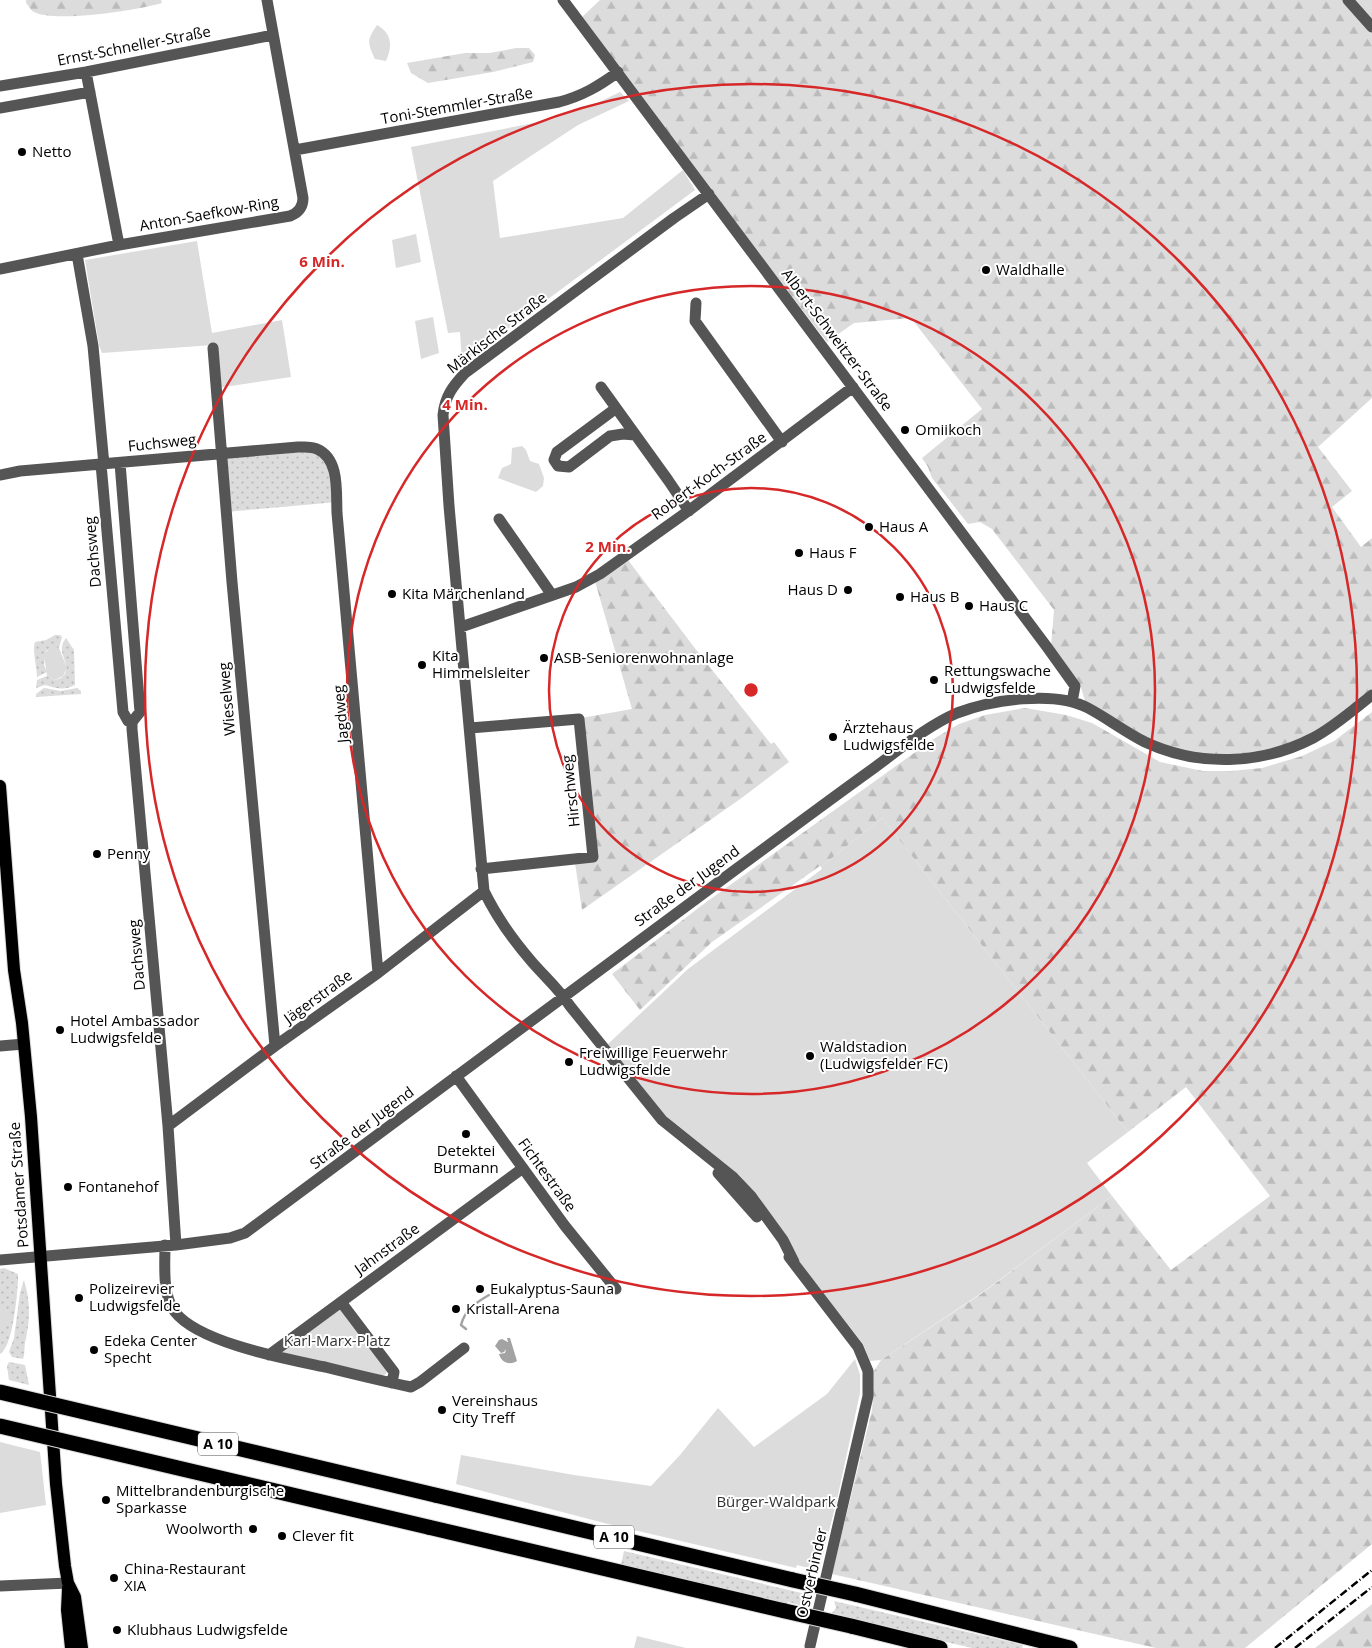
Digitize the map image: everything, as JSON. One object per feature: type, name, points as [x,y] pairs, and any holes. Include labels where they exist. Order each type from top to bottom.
[{"type":"highway","name":"A 10","points":[[0,1392],[855,1594],[1070,1648]]},
{"type":"highway","name":"A 10","points":[[0,1426],[940,1648]]},
{"type":"main road","name":"Potsdamer Straße","points":[[0,786],[14,970],[31,1117],[56,1484],[68,1583],[67,1598],[71,1648]]},
{"type":"main road","name":"Potsdamer Straße","points":[[68,1583],[75,1597],[82,1648]]},
{"type":"street","name":"Anton-Saefkow-Ring","points":[[0,269],[119,245],[290,216],[296,213],[302,206],[303,198],[267,0]]},
{"type":"street","name":"Albert-Schweitzer-Straße","points":[[563,0],[1075,686],[1072,702]]},
{"type":"street","points":[[1348,0],[1372,27]]},
{"type":"street","name":"Ernst-Schneller-Straße","points":[[0,86],[86,72],[273,35]]},
{"type":"street","points":[[86,72],[119,245]]},
{"type":"street","name":"Toni-Stemmler-Straße","points":[[295,150],[559,102],[592,90],[618,72]]},
{"type":"street","points":[[0,108],[90,92]]},
{"type":"street","name":"Märkische Straße","points":[[461,628],[449,506],[443,414],[444,404],[451,388],[465,373],[709,194]]},
{"type":"street","name":"Dachsweg","points":[[77,254],[93,346],[123,712],[128,721],[132,722]]},
{"type":"street","name":"Robert-Koch-Straße","points":[[696,303],[695,321],[782,442]]},
{"type":"street","name":"Wieselweg","points":[[213,348],[244,718],[276,1046]]},
{"type":"street","name":"Robert-Koch-Straße","points":[[461,628],[576,587],[600,574],[689,511],[853,387]]},
{"type":"street","points":[[600,388],[689,511]]},
{"type":"street","points":[[615,409],[557,452],[554,460],[558,466],[568,467],[610,436],[634,435]]},
{"type":"street","name":"Fuchsweg","points":[[0,475],[14,474],[20,471],[298,447],[317,449],[326,455]]},
{"type":"street","name":"Jagdweg","points":[[326,455],[334,468],[336,482],[337,513],[378,973]]},
{"type":"street","name":"Dachsweg","points":[[120,463],[140,712],[132,722],[168,1126],[171,1245],[167,1294],[170,1304],[186,1322],[224,1341],[269,1354],[410,1387],[464,1348]]},
{"type":"street","points":[[499,519],[552,595]]},
{"type":"street","points":[[461,628],[484,891],[493,910],[521,948],[564,997]]},
{"type":"street","name":"Straße der Jugend","points":[[0,1260],[171,1245],[230,1238],[245,1233],[826,802],[938,723],[962,712],[1009,700],[1048,699],[1072,702],[1086,707],[1143,741],[1163,749],[1188,756],[1230,760],[1260,757],[1295,747],[1328,729],[1372,695]]},
{"type":"street","name":"Hirschweg","points":[[470,728],[578,719],[592,857],[482,869]]},
{"type":"street","name":"Jägerstraße","points":[[168,1126],[378,973],[484,891]]},
{"type":"street","name":"Ostverbinder","points":[[564,997],[662,1120],[695,1147],[702,1158],[749,1206],[858,1347],[868,1371],[866,1406],[808,1648]]},
{"type":"street","points":[[0,1046],[24,1044]]},
{"type":"street","name":"Fichtestraße","points":[[456,1076],[570,1232],[616,1289]]},
{"type":"street","name":"Jahnstraße","points":[[269,1354],[522,1168]]},
{"type":"street","points":[[341,1302],[394,1372],[392,1383]]},
{"type":"street","points":[[0,1586],[68,1583]]},
{"type":"green space","points":[[26,0],[161,0],[162,3],[117,12],[60,16],[34,12],[26,3]]},
{"type":"green space","points":[[600,0],[1372,0],[1372,398],[1318,447],[1352,491],[1332,507],[1361,547],[1372,538],[1372,689],[1339,717],[1293,744],[1236,755],[1187,753],[1155,742],[1085,701],[1080,684],[1051,646],[1054,610],[992,529],[980,522],[968,524],[932,478],[922,458],[982,409],[911,318],[854,323],[827,342],[579,20]]},
{"type":"green space","points":[[377,25],[386,32],[390,41],[386,61],[375,59],[369,45],[371,34]]},
{"type":"green space","points":[[516,48],[529,48],[535,55],[533,62],[493,72],[428,83],[411,73],[407,63],[465,53],[490,53]]},
{"type":"green space","points":[[620,92],[629,101],[578,125],[493,181],[500,238],[623,218],[683,170],[695,190],[462,363],[460,332],[448,333],[411,147],[549,120],[591,106]]},
{"type":"green space","points":[[416,234],[421,262],[396,268],[392,240]]},
{"type":"green space","points":[[197,241],[212,333],[282,320],[291,377],[217,388],[213,345],[102,353],[99,345],[85,260]]},
{"type":"green space","points":[[433,317],[439,353],[421,359],[415,321]]},
{"type":"green space","points":[[522,446],[526,450],[530,461],[539,464],[544,478],[543,486],[536,492],[498,478],[502,468],[511,464],[512,448]]},
{"type":"green space","points":[[317,449],[326,455],[337,502],[226,512],[221,453]]},
{"type":"green space","points":[[625,556],[771,744],[774,742],[789,762],[743,797],[582,910],[575,863],[595,859],[581,718],[632,709],[594,578]]},
{"type":"green space","points":[[55,635],[62,637],[59,648],[46,651],[44,665],[47,672],[37,677],[35,642],[46,640]]},
{"type":"green space","points":[[66,638],[74,650],[75,685],[56,688],[45,685],[36,688],[37,680],[47,676],[55,680],[65,674],[66,665],[62,648]]},
{"type":"green space","points":[[59,648],[67,668],[63,676],[55,680],[47,676],[44,654],[49,649]]},
{"type":"green space","points":[[44,688],[61,691],[77,688],[81,691],[81,694],[36,697],[36,694]]},
{"type":"green space","points":[[1025,708],[1066,715],[1092,723],[1160,762],[1203,771],[1262,768],[1302,756],[1334,741],[1372,712],[1372,1544],[1245,1648],[1156,1648],[832,1574],[872,1410],[872,1374],[881,1360],[981,1294],[1112,1196],[1171,1270],[1270,1196],[1186,1087],[1128,1132],[882,818],[821,867],[712,942],[640,1010],[612,974],[705,903],[935,738],[959,724],[985,715]]},
{"type":"green space","points":[[882,818],[1128,1132],[1087,1163],[1112,1196],[983,1292],[881,1360],[870,1361],[863,1344],[797,1259],[759,1197],[739,1175],[665,1115],[608,1044],[688,969],[822,869],[821,867]]},
{"type":"green space","points":[[4,1268],[18,1274],[18,1281],[11,1332],[8,1342],[0,1354],[0,1269]]},
{"type":"green space","points":[[24,1280],[29,1312],[23,1359],[12,1357],[9,1352],[14,1338],[20,1293]]},
{"type":"green space","points":[[5,1309],[10,1317],[0,1327],[0,1312]]},
{"type":"green space","name":"Karl-Marx-Platz","points":[[339,1309],[343,1309],[387,1370],[386,1374],[382,1376],[284,1354],[283,1351]]},
{"type":"green space","name":"Bürger-Waldpark","points":[[855,1359],[860,1375],[860,1393],[819,1571],[797,1565],[796,1568],[604,1523],[456,1484],[461,1455],[574,1475],[651,1486],[680,1455],[718,1408],[754,1447],[827,1394]]},
{"type":"green space","points":[[9,1362],[25,1365],[29,1385],[9,1380],[7,1366]]},
{"type":"green space","points":[[0,1442],[40,1452],[46,1505],[0,1513]]},
{"type":"green space","points":[[624,1551],[810,1595],[806,1599],[807,1607],[621,1565]]},
{"type":"green space","points":[[834,1601],[1023,1645],[1022,1648],[972,1648],[852,1620],[853,1618],[832,1613],[836,1608]]},
{"type":"green space","points":[[1371,1605],[1372,1648],[1315,1648]]},
{"type":"green space","points":[[637,1636],[686,1648],[634,1648]]},
{"type":"shaded area","points":[[507,1338],[510,1338],[517,1361],[511,1363],[503,1361],[500,1357],[499,1354],[505,1353],[506,1349],[501,1353],[495,1346],[502,1339],[508,1342]]},
{"type":"waterway","points":[[466,1329],[461,1325],[468,1310],[489,1295]]},
{"type":"railway","points":[[1275,1648],[1372,1570]]},
{"type":"railway","points":[[1295,1648],[1372,1587]]},
{"type":"place","name":"Netto","points":[[22,152]]},
{"type":"place","name":"Waldhalle","points":[[986,270]]},
{"type":"place","name":"Omiikoch","points":[[905,430]]},
{"type":"place","name":"Haus A","points":[[869,527]]},
{"type":"place","name":"Haus F","points":[[799,553]]},
{"type":"place","name":"Haus D","points":[[848,590]]},
{"type":"place","name":"Kita Märchenland","points":[[392,594]]},
{"type":"place","name":"Haus B","points":[[900,597]]},
{"type":"place","name":"Haus C","points":[[969,606]]},
{"type":"place","name":"ASB-Seniorenwohnanlage","points":[[544,658]]},
{"type":"place","name":"Kita Himmelsleiter","points":[[422,665]]},
{"type":"place","name":"Rettungswache Ludwigsfelde","points":[[934,680]]},
{"type":"place","name":"Ärztehaus Ludwigsfelde","points":[[833,737]]},
{"type":"place","name":"Penny","points":[[97,854]]},
{"type":"place","name":"Hotel Ambassador Ludwigsfelde","points":[[60,1030]]},
{"type":"place","name":"Waldstadion (Ludwigsfelder FC)","points":[[810,1056]]},
{"type":"place","name":"Freiwillige Feuerwehr Ludwigsfelde","points":[[569,1062]]},
{"type":"place","name":"Detektei Burmann","points":[[466,1134]]},
{"type":"place","name":"Fontanehof","points":[[68,1187]]},
{"type":"place","name":"Eukalyptus-Sauna","points":[[480,1289]]},
{"type":"place","name":"Polizeirevier Ludwigsfelde","points":[[79,1298]]},
{"type":"place","name":"Kristall-Arena","points":[[456,1309]]},
{"type":"place","name":"Edeka Center Specht","points":[[94,1350]]},
{"type":"place","name":"Vereinshaus City Treff","points":[[442,1410]]},
{"type":"place","name":"Mittelbrandenburgische Sparkasse","points":[[106,1500]]},
{"type":"place","name":"Woolworth","points":[[253,1529]]},
{"type":"place","name":"Clever fit","points":[[282,1536]]},
{"type":"place","name":"China-Restaurant XIA","points":[[114,1578]]},
{"type":"place","name":"Klubhaus Ludwigsfelde","points":[[117,1630]]}]
